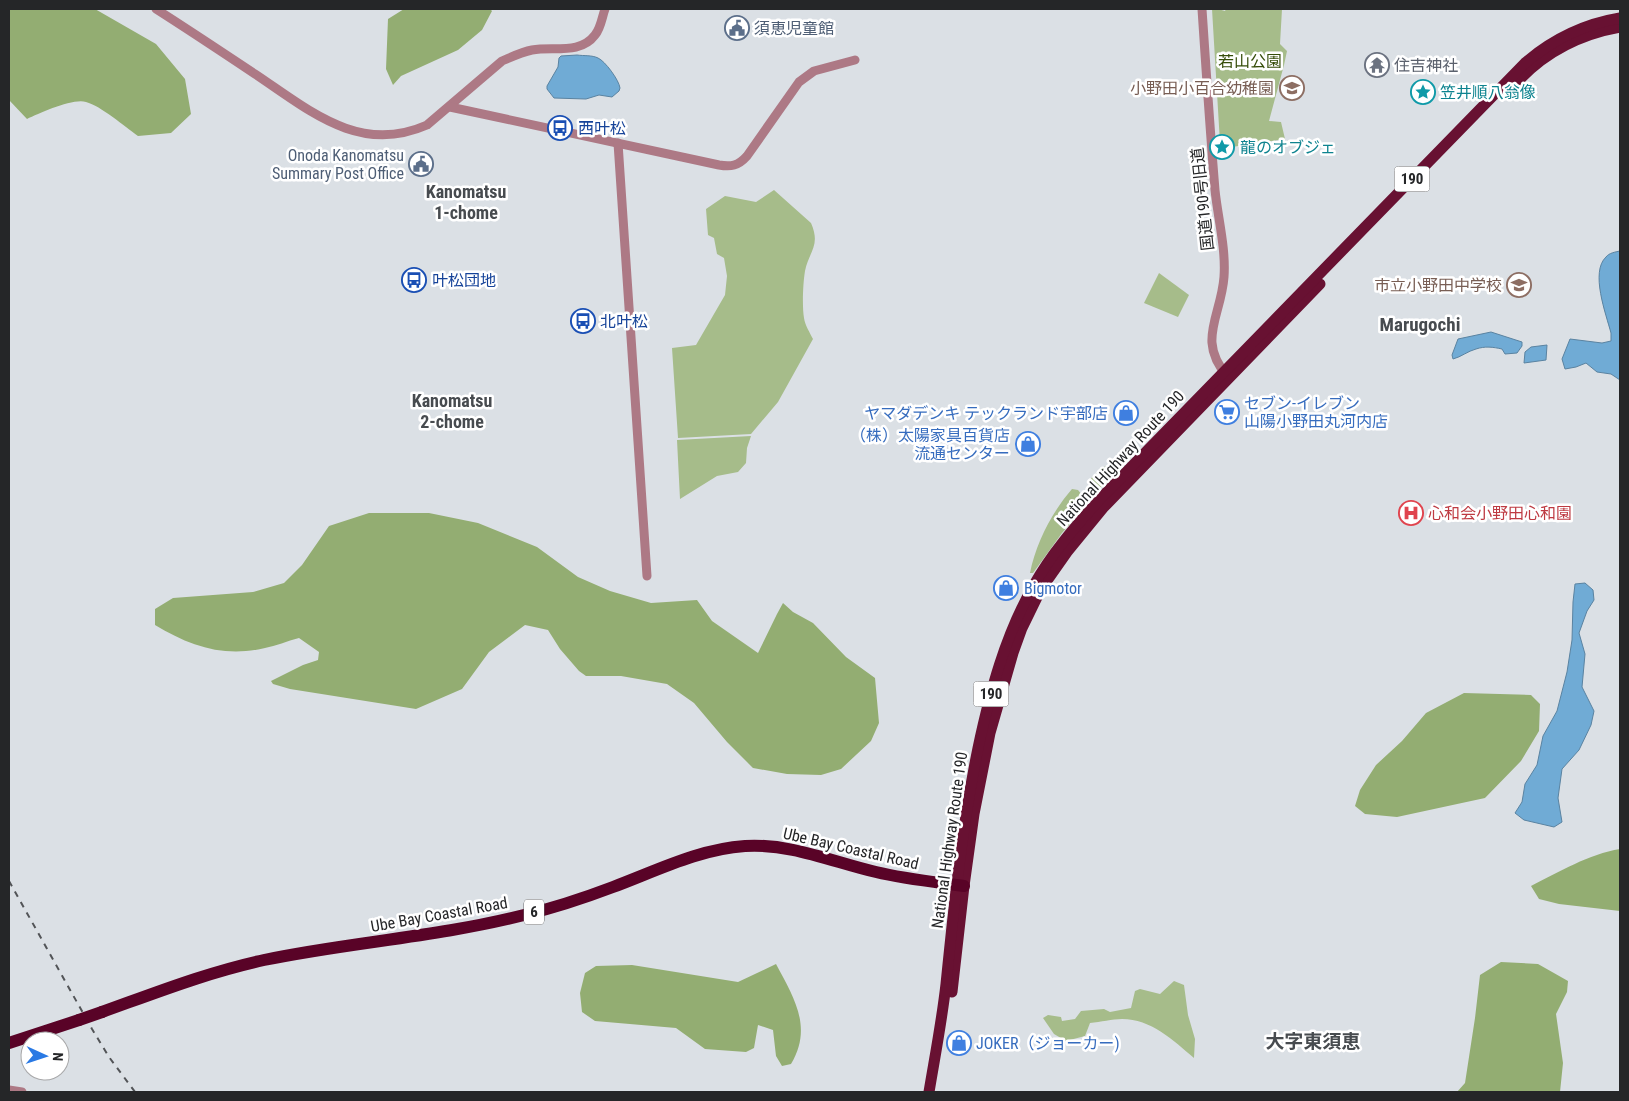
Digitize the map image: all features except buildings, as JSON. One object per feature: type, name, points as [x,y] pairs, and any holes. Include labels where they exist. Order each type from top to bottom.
[{"type":"highway","name":"National Highway Route 190","points":[[1226,375],[1525,63],[1546,46],[1568,34],[1592,24],[1620,18]]},
{"type":"highway","name":"National Highway Route 190","points":[[929,1092],[960,886],[972,779],[993,688],[1011,634],[1034,584],[1059,548],[1098,501],[1226,375],[1525,73],[1570,42],[1594,33],[1620,27]]},
{"type":"highway","name":"Ube Bay Coastal Road","points":[[9,1043],[191,980],[263,960],[453,930],[525,915],[593,894],[677,862],[729,848],[755,846],[781,848],[885,874],[960,886]]},
{"type":"highway","name":"National Highway Route 190","points":[[936,1092],[952,996],[960,886]]},
{"type":"street","points":[[156,9],[325,120],[341,127],[369,134],[388,136],[414,131],[427,125],[502,61],[510,57],[532,50],[573,48],[585,44],[595,34],[604,9]]},
{"type":"street","name":"国道190号旧道","points":[[1202,9],[1214,176],[1224,266],[1222,294],[1211,333],[1211,341],[1213,355],[1226,375]]},
{"type":"street","points":[[450,107],[718,165],[735,166],[747,156],[799,82],[814,71],[855,60]]},
{"type":"street","points":[[618,143],[647,576]]},
{"type":"street","points":[[9,1090],[22,1092]]},
{"type":"green space","points":[[9,9],[95,9],[156,44],[185,79],[191,114],[171,133],[138,136],[92,104],[80,101],[65,104],[27,119],[9,100]]},
{"type":"green space","points":[[404,9],[490,9],[492,11],[482,30],[458,50],[401,76],[393,85],[386,69],[388,19]]},
{"type":"green space","name":"若山公園","points":[[1212,9],[1225,11],[1226,9],[1282,9],[1280,44],[1287,51],[1269,121],[1281,122],[1285,139],[1225,148],[1220,143]]},
{"type":"green space","points":[[774,190],[811,223],[814,231],[815,243],[805,271],[803,288],[803,313],[813,339],[778,402],[751,434],[678,438],[672,348],[696,345],[725,295],[727,276],[724,258],[717,254],[714,238],[708,235],[706,209],[725,196],[756,202]]},
{"type":"green space","points":[[1159,273],[1189,295],[1178,317],[1144,303]]},
{"type":"green space","points":[[751,436],[747,448],[746,463],[738,472],[717,476],[680,499],[677,440]]},
{"type":"green space","points":[[1138,450],[1104,486],[1097,488],[1090,486],[1088,481],[1104,467]]},
{"type":"green space","points":[[1072,489],[1078,490],[1086,500],[1083,509],[1062,533],[1033,573],[1030,573],[1036,550],[1046,528]]},
{"type":"green space","points":[[369,513],[429,513],[478,523],[537,547],[578,577],[610,591],[651,603],[697,600],[712,621],[758,653],[783,603],[793,612],[813,623],[846,657],[875,678],[879,723],[871,741],[841,769],[821,775],[787,774],[753,768],[727,742],[694,703],[667,684],[621,676],[586,676],[579,671],[560,649],[548,630],[525,625],[489,652],[462,689],[416,709],[290,689],[273,684],[271,681],[303,665],[318,660],[319,652],[299,638],[250,651],[221,651],[181,639],[155,625],[155,609],[173,598],[253,592],[284,583],[302,565],[329,526]]},
{"type":"green space","points":[[1464,693],[1531,695],[1540,704],[1539,731],[1521,761],[1485,798],[1397,817],[1365,814],[1355,806],[1360,790],[1376,765],[1402,741],[1426,713]]},
{"type":"green space","points":[[1620,849],[1620,911],[1559,904],[1539,899],[1531,886],[1586,859]]},
{"type":"green space","points":[[1501,962],[1538,964],[1568,981],[1567,992],[1556,1014],[1563,1063],[1560,1092],[1457,1092],[1465,1083],[1480,975]]},
{"type":"green space","points":[[776,964],[799,1013],[801,1025],[797,1050],[791,1064],[782,1066],[776,1056],[773,1030],[758,1025],[754,1048],[746,1052],[705,1049],[676,1028],[595,1021],[582,1012],[580,993],[585,973],[596,966],[632,965],[738,982]]},
{"type":"green space","points":[[1174,981],[1184,985],[1188,1015],[1195,1039],[1194,1058],[1161,1032],[1133,1020],[1114,1019],[1090,1023],[1085,1036],[1066,1041],[1054,1034],[1043,1018],[1048,1015],[1061,1017],[1062,1021],[1075,1019],[1081,1011],[1104,1009],[1110,1012],[1131,1008],[1135,991],[1140,989],[1160,994]]},
{"type":"water","points":[[561,56],[593,56],[601,60],[617,80],[620,88],[619,91],[612,97],[599,95],[586,99],[554,98],[547,89],[547,86],[558,67],[559,58]]},
{"type":"water","points":[[1620,251],[1620,380],[1611,374],[1597,372],[1586,363],[1565,369],[1562,359],[1570,339],[1602,343],[1611,341],[1611,333],[1599,283],[1599,273],[1601,264],[1607,256]]},
{"type":"water","points":[[1491,332],[1522,342],[1522,346],[1517,353],[1505,354],[1502,349],[1483,347],[1453,359],[1452,355],[1458,339]]},
{"type":"water","points":[[1547,345],[1546,360],[1524,363],[1525,352],[1531,347]]},
{"type":"water","points":[[1585,583],[1593,590],[1594,600],[1587,611],[1579,633],[1585,654],[1582,687],[1594,711],[1591,725],[1579,750],[1562,769],[1558,798],[1562,822],[1554,827],[1524,820],[1515,813],[1522,802],[1525,784],[1537,765],[1543,736],[1557,711],[1567,672],[1572,640],[1575,584]]},
{"type":"railway","points":[[9,881],[92,1029],[109,1057],[135,1092]]},
{"type":"place","name":"須恵児童館","points":[[737,28]]},
{"type":"place","name":"住吉神社","points":[[1377,65]]},
{"type":"place","name":"小野田小百合幼稚園","points":[[1292,88]]},
{"type":"place","name":"笠井順八翁像","points":[[1423,92]]},
{"type":"place","name":"西叶松","points":[[560,128]]},
{"type":"place","name":"龍のオブジェ","points":[[1222,147]]},
{"type":"place","name":"Onoda Kanomatsu Summary Post Office","points":[[421,164]]},
{"type":"place","name":"叶松団地","points":[[414,280]]},
{"type":"place","name":"市立小野田中学校","points":[[1519,285]]},
{"type":"place","name":"北叶松","points":[[583,321]]},
{"type":"place","name":"セブン-イレブン 山陽小野田丸河内店","points":[[1227,412]]},
{"type":"place","name":"ヤマダデンキ テックランド宇部店","points":[[1126,413]]},
{"type":"place","name":"（株）太陽家具百貨店 流通センター","points":[[1028,444]]},
{"type":"place","name":"心和会小野田心和園","points":[[1411,513]]},
{"type":"place","name":"Bigmotor","points":[[1006,588]]},
{"type":"place","name":"JOKER（ジョーカー)","points":[[959,1043]]},
{"type":"district","name":"Kanomatsu 1-chome","points":[[466,202]]},
{"type":"district","name":"Marugochi","points":[[1420,324]]},
{"type":"district","name":"Kanomatsu 2-chome","points":[[452,411]]},
{"type":"district","name":"大字東須恵","points":[[1313,1041]]}]
